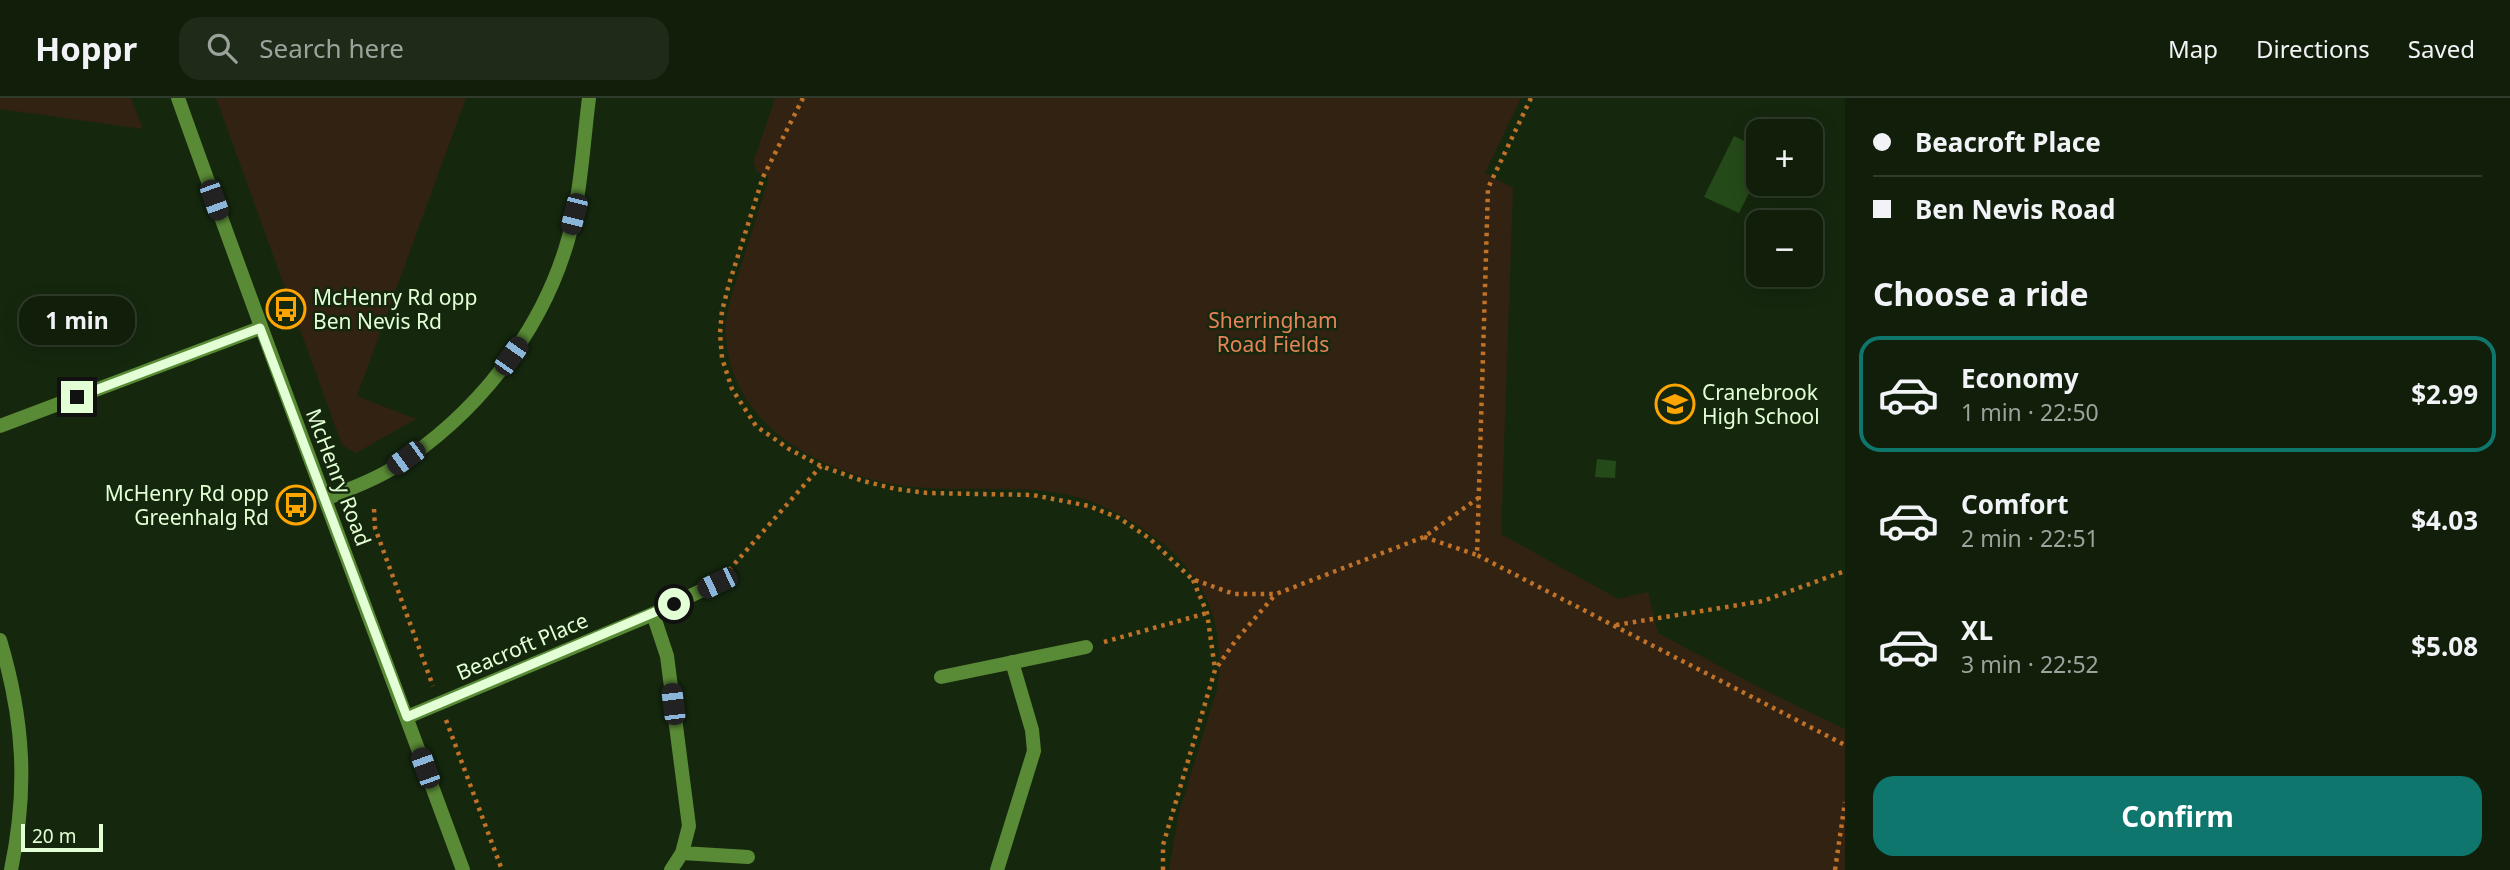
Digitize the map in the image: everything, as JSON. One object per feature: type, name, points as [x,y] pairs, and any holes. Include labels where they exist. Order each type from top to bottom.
[{"type":"street","name":"McHenry Road","points":[[178,98],[260,328],[463,870]]},
{"type":"street","points":[[326,499],[393,468],[452,424],[491,382],[527,334],[549,289],[568,240],[578,189],[589,98]]},
{"type":"street","points":[[0,426],[260,328]]},
{"type":"street","name":"Beacroft Place","points":[[407,717],[653,614],[717,583]]},
{"type":"street","points":[[653,614],[667,656],[689,826],[682,853],[671,870]]},
{"type":"street","points":[[0,640],[14,694],[22,746],[20,818],[11,870]]},
{"type":"street","points":[[941,677],[1086,646]]},
{"type":"street","points":[[997,870],[1034,751],[1032,730],[1012,662]]},
{"type":"street","points":[[682,853],[748,857]]},
{"type":"path","points":[[803,98],[763,177],[722,311],[722,358],[732,388],[756,425],[789,449],[821,466],[863,481],[927,493],[1033,495],[1089,506],[1119,518],[1149,538],[1192,579],[1207,613],[1215,670]]},
{"type":"path","points":[[1478,555],[1488,188],[1531,98]]},
{"type":"path","points":[[717,583],[821,466]]},
{"type":"path","points":[[1192,579],[1234,594],[1276,594],[1424,537],[1481,496]]},
{"type":"path","points":[[374,509],[375,528],[435,693]]},
{"type":"path","points":[[1424,537],[1478,555],[1845,745]]},
{"type":"path","points":[[1615,626],[1763,601],[1845,571]]},
{"type":"path","points":[[1163,870],[1163,845],[1215,670],[1236,640],[1276,594]]},
{"type":"path","points":[[1086,646],[1207,613]]},
{"type":"path","points":[[445,717],[502,870]]},
{"type":"path","points":[[1835,870],[1845,802]]},
{"type":"green space","points":[[0,98],[131,98],[143,129],[0,109]]},
{"type":"green space","points":[[216,98],[466,98],[357,396],[416,419],[356,453],[342,445]]},
{"type":"green space","name":"Sherringham Road Fields","points":[[775,98],[1521,98],[1485,173],[1513,188],[1501,534],[1618,599],[1648,592],[1658,633],[1762,689],[1845,729],[1845,870],[1169,870],[1179,813],[1217,689],[1219,662],[1213,615],[1204,594],[1177,557],[1159,540],[1129,520],[1078,497],[1031,490],[916,487],[851,473],[791,444],[766,423],[746,398],[732,368],[726,335],[727,317],[769,177],[757,172],[753,163]]},
{"type":"building","points":[[1734,136],[1746,142],[1748,196],[1739,213],[1704,197]]},
{"type":"building","points":[[1597,459],[1616,461],[1615,478],[1595,477]]},
{"type":"place","name":"McHenry Rd opp Ben Nevis Rd","points":[[286,309]]},
{"type":"place","name":"Cranebrook High School","points":[[1675,404]]},
{"type":"place","name":"McHenry Rd opp Greenhalg Rd","points":[[296,505]]},
{"type":"route","points":[[77,397],[260,328],[407,717],[674,604]]}]
